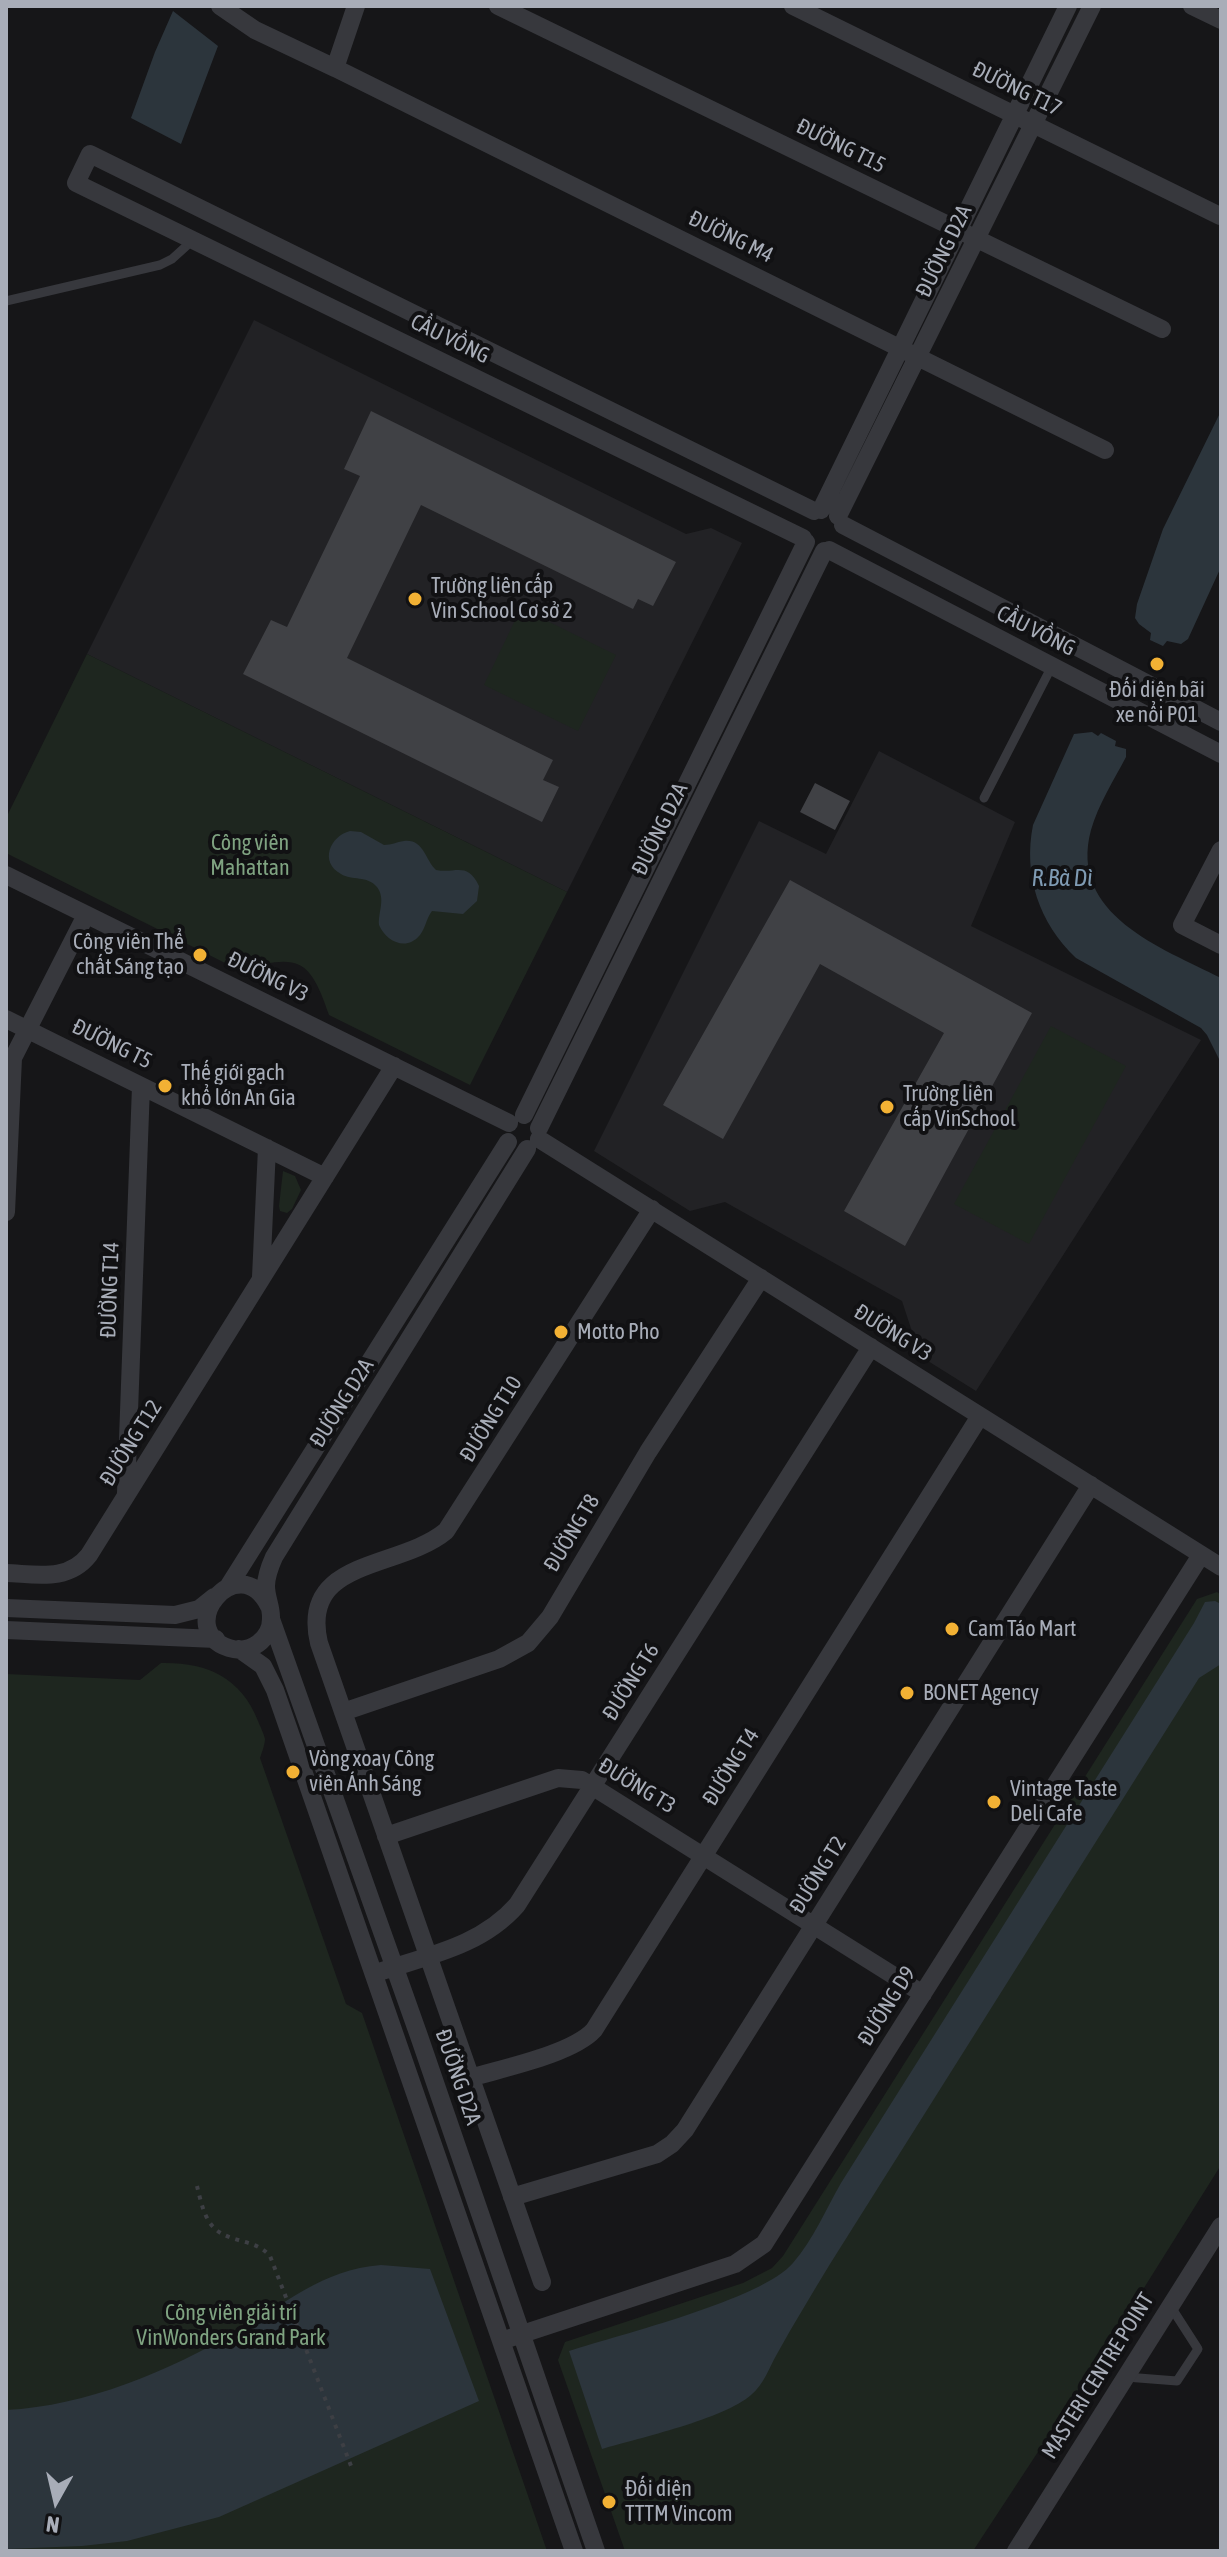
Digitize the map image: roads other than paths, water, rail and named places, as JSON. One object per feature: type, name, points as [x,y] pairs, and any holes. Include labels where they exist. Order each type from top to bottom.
[{"type":"street","name":"ĐƯỜNG M4","points":[[220,6],[255,30],[1105,450]]},
{"type":"street","points":[[335,68],[356,6]]},
{"type":"street","name":"ĐƯỜNG T15","points":[[498,6],[1162,329]]},
{"type":"street","name":"ĐƯỜNG T17","points":[[793,6],[1220,216]]},
{"type":"street","name":"ĐƯỜNG D2A","points":[[829,516],[899,347],[1068,6]]},
{"type":"street","name":"ĐƯỜNG D2A","points":[[829,516],[918,357],[1092,6]]},
{"type":"street","points":[[1192,6],[1221,20]]},
{"type":"street","name":"CẦU VỒNG","points":[[805,540],[76,183],[90,154],[829,516],[1221,722]]},
{"type":"street","points":[[829,516],[842,539],[826,551],[815,550],[805,540],[804,521],[829,516]]},
{"type":"street","name":"ĐƯỜNG D2A","points":[[516,1119],[805,540]]},
{"type":"street","name":"ĐƯỜNG D2A","points":[[596,2551],[270,1612],[267,1581],[274,1557],[535,1139],[826,551]]},
{"type":"street","name":"CẦU VỒNG","points":[[826,551],[1221,754]]},
{"type":"street","points":[[1221,850],[1182,925],[1221,945]]},
{"type":"street","name":"ĐƯỜNG V3","points":[[6,875],[394,1066],[516,1119]]},
{"type":"street","points":[[6,1212],[13,1058],[86,915]]},
{"type":"street","name":"ĐƯỜNG T5","points":[[6,1019],[325,1177]]},
{"type":"street","name":"ĐƯỜNG T12","points":[[6,1573],[57,1575],[76,1568],[89,1555],[394,1066]]},
{"type":"street","name":"ĐƯỜNG T14","points":[[126,1495],[141,1086]]},
{"type":"street","points":[[516,1119],[534,1119],[535,1139],[517,1149],[508,1142],[505,1132],[516,1119]]},
{"type":"street","name":"ĐƯỜNG V3","points":[[535,1139],[652,1209],[1221,1567]]},
{"type":"street","name":"ĐƯỜNG D2A","points":[[221,1592],[508,1142]]},
{"type":"street","name":"ĐƯỜNG T12","points":[[261,1280],[267,1148]]},
{"type":"street","name":"ĐƯỜNG T10","points":[[343,1712],[316,1632],[315,1619],[321,1597],[346,1574],[419,1549],[446,1531],[652,1209]]},
{"type":"street","name":"ĐƯỜNG T8","points":[[343,1712],[499,1659],[528,1643],[550,1617],[648,1452],[761,1278]]},
{"type":"street","name":"ĐƯỜNG T6","points":[[374,1974],[480,1937],[506,1918],[527,1893],[871,1347]]},
{"type":"street","name":"ĐƯỜNG T4","points":[[470,2078],[570,2047],[587,2038],[980,1416]]},
{"type":"street","name":"ĐƯỜNG T2","points":[[512,2197],[657,2154],[685,2130],[1091,1485]]},
{"type":"street","name":"ĐƯỜNG D9","points":[[501,2341],[735,2264],[755,2252],[773,2234],[1201,1555]]},
{"type":"street","points":[[6,1608],[175,1615],[199,1609],[221,1592],[250,1587],[262,1595],[270,1612],[263,1639],[252,1647],[229,1648],[216,1639],[207,1621],[209,1606],[221,1592]]},
{"type":"street","points":[[6,1630],[216,1639]]},
{"type":"street","name":"ĐƯỜNG D2A","points":[[239,1649],[257,1659],[268,1673],[574,2551]]},
{"type":"street","points":[[343,1712],[542,2282]]},
{"type":"street","name":"ĐƯỜNG T3","points":[[386,1836],[558,1778],[572,1778],[594,1786],[923,1994]]},
{"type":"street","name":"MASTERI CENTRE POINT","points":[[1016,2551],[1221,2226]]},
{"type":"lane","points":[[6,301],[160,265],[172,259],[193,240]]},
{"type":"lane","points":[[984,798],[1052,666]]},
{"type":"lane","points":[[1126,2377],[1177,2381],[1198,2349],[1170,2306]]},
{"type":"water","points":[[173,11],[218,46],[181,144],[131,118]]},
{"type":"water","points":[[1221,411],[1221,567],[1188,639],[1181,644],[1167,641],[1163,646],[1150,640],[1151,633],[1135,618],[1137,604],[1163,529]]},
{"type":"water","name":"R.Bà Dì","points":[[1092,732],[1098,736],[1101,733],[1116,741],[1115,746],[1126,749],[1126,757],[1091,830],[1088,860],[1093,885],[1106,906],[1125,925],[1221,978],[1221,1063],[1201,1028],[1076,958],[1043,914],[1032,880],[1030,844],[1033,825],[1074,734]]},
{"type":"water","points":[[350,831],[361,832],[384,845],[404,841],[416,843],[436,870],[465,871],[475,878],[479,886],[477,901],[463,914],[432,911],[420,935],[409,943],[391,940],[379,925],[381,901],[377,887],[369,881],[341,874],[330,863],[333,844]]},
{"type":"water","points":[[1205,1602],[1221,1604],[1221,1664],[1199,1678],[830,2264],[759,2386],[751,2395],[722,2412],[602,2449],[569,2351],[722,2302],[752,2290],[793,2263]]},
{"type":"water","points":[[381,2265],[430,2269],[479,2401],[219,2517],[127,2541],[6,2549],[6,2410],[67,2402],[155,2373],[238,2331],[305,2289],[340,2273]]},
{"type":"place","name":"Trường liên cấp Vin School Cơ sở 2","points":[[415,599]]},
{"type":"place","name":"Đối diện bãi xe nổi P01","points":[[1157,664]]},
{"type":"place","name":"Công viên Thể chất Sáng tạo","points":[[200,955]]},
{"type":"place","name":"Thế giới gạch khổ lớn An Gia","points":[[165,1086]]},
{"type":"place","name":"Trường liên cấp VinSchool","points":[[887,1107]]},
{"type":"place","name":"Motto Pho","points":[[561,1332]]},
{"type":"place","name":"Cam Táo Mart","points":[[952,1629]]},
{"type":"place","name":"BONET Agency","points":[[907,1693]]},
{"type":"place","name":"Vòng xoay Công viên Ánh Sáng","points":[[293,1772]]},
{"type":"place","name":"Vintage Taste Deli Cafe","points":[[994,1802]]},
{"type":"place","name":"Đối diện TTTM Vincom","points":[[609,2502]]},
{"type":"park label","name":"Công viên Mahattan","points":[[250,856]]},
{"type":"park label","name":"Công viên giải trí VinWonders Grand Park","points":[[231,2326]]}]
